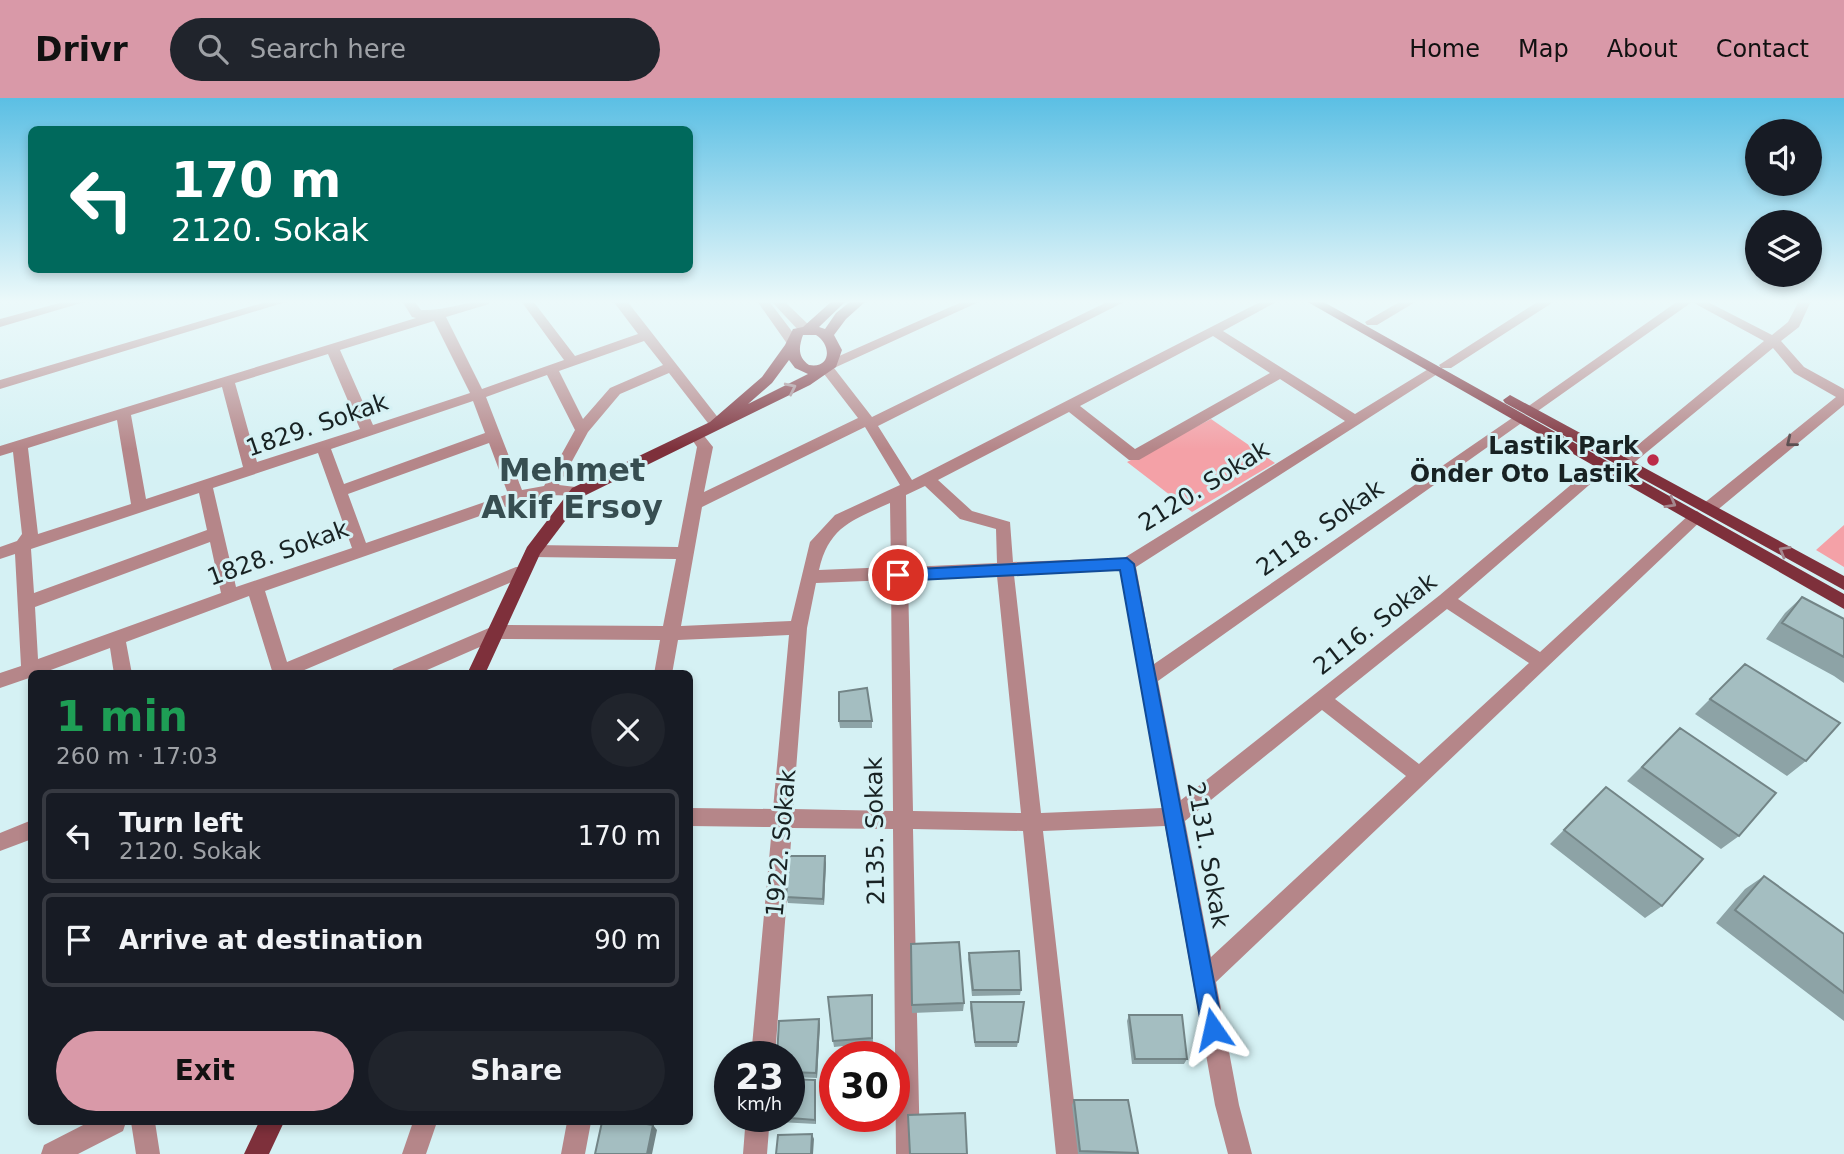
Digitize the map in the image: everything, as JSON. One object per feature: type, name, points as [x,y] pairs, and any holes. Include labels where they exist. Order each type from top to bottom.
[{"type":"main road","points":[[716,424],[767,380],[788,350]]},
{"type":"main road","points":[[794,350],[795,361],[800,366],[810,371],[826,367]]},
{"type":"main road","points":[[478,670],[533,551],[578,492],[804,382],[826,367],[835,350]]},
{"type":"main road","points":[[1407,350],[1525,414],[1625,462],[1844,602]]},
{"type":"main road","points":[[1414,350],[1441,368]]},
{"type":"main road","points":[[1525,414],[1603,466],[1844,584]]},
{"type":"main road","points":[[256,1154],[270,1125]]},
{"type":"street","points":[[0,385],[117,350]]},
{"type":"street","points":[[0,450],[325,350]]},
{"type":"street","points":[[333,350],[368,431]]},
{"type":"street","points":[[456,350],[478,395],[517,497]]},
{"type":"street","points":[[565,350],[572,360]]},
{"type":"street","name":"1829. Sokak","points":[[0,553],[478,395],[601,350]]},
{"type":"street","points":[[658,350],[716,424]]},
{"type":"street","points":[[863,350],[826,367],[869,422],[902,496]]},
{"type":"street","points":[[694,504],[1017,350]]},
{"type":"street","name":"1922. Sokak","points":[[764,1041],[798,628],[816,546],[841,519],[902,496],[927,479],[1176,350]]},
{"type":"street","points":[[1244,350],[1354,420]]},
{"type":"street","name":"2120. Sokak","points":[[809,577],[1127,564],[1469,350]]},
{"type":"street","name":"2118. Sokak","points":[[1148,678],[1615,350]]},
{"type":"street","points":[[1625,462],[1763,350]]},
{"type":"street","points":[[1203,979],[1703,513],[1844,397],[1799,370],[1782,350]]},
{"type":"street","points":[[549,490],[582,430],[615,391],[671,367]]},
{"type":"street","points":[[550,368],[582,430]]},
{"type":"street","points":[[1070,405],[1134,456],[1280,373]]},
{"type":"street","points":[[227,380],[252,471]]},
{"type":"street","points":[[123,412],[140,508]]},
{"type":"street","points":[[664,670],[705,447],[696,435]]},
{"type":"street","points":[[340,491],[493,436]]},
{"type":"street","points":[[20,444],[30,534],[23,545],[30,670]]},
{"type":"street","points":[[323,447],[361,550]]},
{"type":"street","name":"2116. Sokak","points":[[1174,817],[1446,600],[1603,466]]},
{"type":"street","points":[[927,479],[966,515],[1004,526],[1005,570],[1068,1154]]},
{"type":"street","points":[[205,486],[230,596]]},
{"type":"street","name":"1828. Sokak","points":[[30,670],[255,587],[517,497],[549,490],[578,492]]},
{"type":"street","name":"2135. Sokak","points":[[902,496],[898,575],[908,1154]]},
{"type":"street","points":[[26,603],[217,533]]},
{"type":"street","points":[[533,551],[685,553]]},
{"type":"street","name":"2131. Sokak","points":[[1127,564],[1227,1105],[1240,1154]]},
{"type":"street","points":[[289,670],[522,571]]},
{"type":"street","points":[[255,587],[281,670]]},
{"type":"street","points":[[1446,600],[1541,663]]},
{"type":"street","points":[[408,670],[496,632],[670,633],[798,628]]},
{"type":"street","points":[[117,639],[122,670]]},
{"type":"street","name":"1828. Sokak","points":[[0,681],[28,671]]},
{"type":"street","points":[[1320,698],[1420,776]]},
{"type":"street","points":[[693,817],[1032,822],[1174,817]]},
{"type":"street","points":[[0,842],[28,831]]},
{"type":"street","points":[[52,1154],[108,1125]]},
{"type":"street","points":[[144,1125],[148,1154]]},
{"type":"street","points":[[414,1154],[424,1125]]},
{"type":"street","points":[[573,1154],[578,1125]]},
{"type":"street","points":[[755,1154],[757,1132]]},
{"type":"shaded area","points":[[1211,419],[1275,463],[1192,512],[1127,462]]},
{"type":"shaded area","points":[[1844,525],[1844,567],[1816,550]]},
{"type":"building","points":[[1802,597],[1844,619],[1844,657],[1782,623]]},
{"type":"building","points":[[1745,664],[1840,723],[1806,761],[1710,699]]},
{"type":"building","points":[[867,688],[872,721],[839,721],[839,692]]},
{"type":"building","points":[[1680,728],[1776,793],[1739,836],[1642,767]]},
{"type":"building","points":[[1606,787],[1703,859],[1662,906],[1564,830]]},
{"type":"building","points":[[789,856],[825,856],[823,899],[786,897]]},
{"type":"building","points":[[1764,876],[1844,934],[1844,993],[1735,910]]},
{"type":"building","points":[[959,942],[964,1003],[912,1005],[911,944]]},
{"type":"building","points":[[1019,951],[1021,990],[973,990],[969,953]]},
{"type":"building","points":[[872,995],[872,1038],[833,1041],[828,997]]},
{"type":"building","points":[[971,1002],[1024,1002],[1018,1042],[975,1042]]},
{"type":"building","points":[[1129,1015],[1182,1015],[1187,1059],[1135,1059]]},
{"type":"building","points":[[819,1019],[816,1073],[805,1073],[805,1041],[778,1041],[779,1021]]},
{"type":"building","points":[[805,1080],[815,1080],[815,1120],[805,1119]]},
{"type":"building","points":[[1074,1100],[1128,1100],[1138,1153],[1080,1151]]},
{"type":"building","points":[[965,1113],[967,1154],[910,1154],[910,1115]]},
{"type":"building","points":[[601,1125],[653,1125],[647,1154],[595,1154]]},
{"type":"building","points":[[812,1134],[811,1154],[776,1154],[778,1135]]},
{"type":"place","name":"Lastik Park Önder Oto Lastik","points":[[1653,460]]},
{"type":"district","name":"Mehmet Akif Ersoy","points":[[572,488]]},
{"type":"route","points":[[898,575],[1127,564],[1213,1029]]}]
